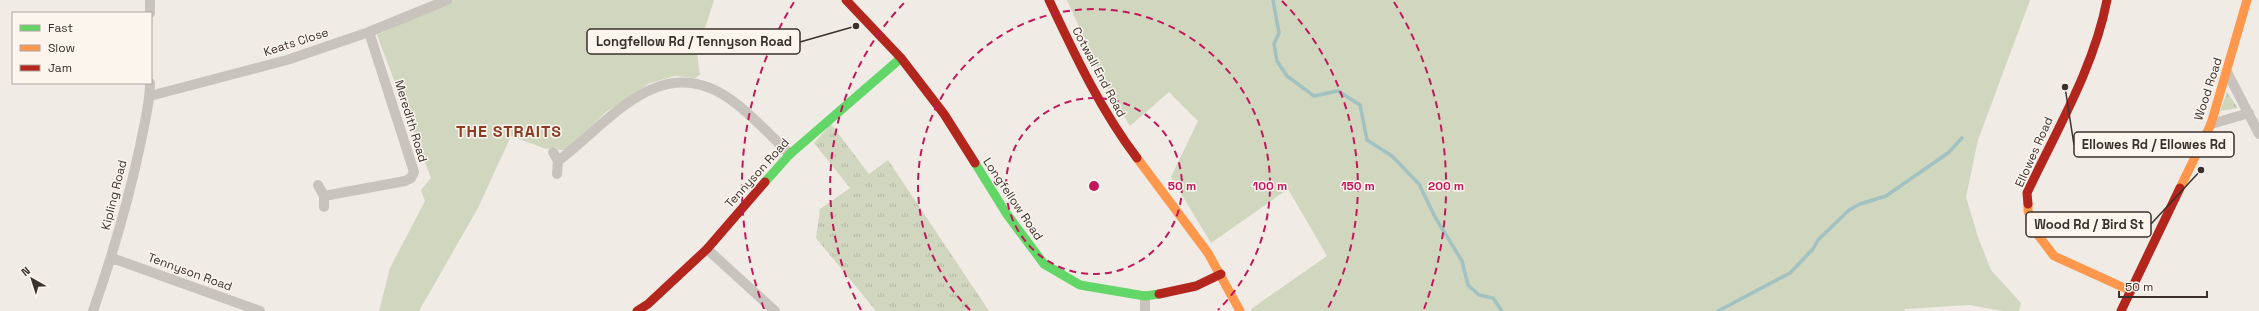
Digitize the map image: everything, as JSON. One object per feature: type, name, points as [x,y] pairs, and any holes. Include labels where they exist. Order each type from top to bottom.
[{"type":"street","points":[[150,0],[150,12]]},
{"type":"street","name":"Keats Close","points":[[150,96],[287,60],[369,32],[446,0]]},
{"type":"street","name":"Longfellow Road","points":[[846,0],[901,58],[944,114],[1006,213],[1044,264],[1080,285],[1145,296],[1174,292],[1196,286],[1221,274]]},
{"type":"street","name":"Cotwall End Road","points":[[1049,0],[1090,86],[1114,127],[1208,253],[1221,274],[1240,311]]},
{"type":"street","name":"Ellowes Road","points":[[2107,0],[2104,16],[2086,68],[2027,193],[2028,211],[2038,235],[2054,256],[2129,290]]},
{"type":"street","name":"Wood Road","points":[[2121,311],[2129,290],[2211,124],[2247,0]]},
{"type":"street","name":"Meredith Road","points":[[324,196],[405,181],[411,178],[414,172],[369,32]]},
{"type":"street","name":"Tennyson Road","points":[[637,311],[648,304],[707,249],[790,154],[901,58]]},
{"type":"street","points":[[2227,72],[2259,134]]},
{"type":"street","points":[[558,161],[610,116],[650,88],[664,84],[680,83],[703,85],[721,93],[735,102],[790,154]]},
{"type":"street","name":"Kipling Road","points":[[93,311],[112,258],[135,170],[150,96],[150,84]]},
{"type":"street","points":[[2211,124],[2248,113]]},
{"type":"street","points":[[553,152],[558,161],[557,174]]},
{"type":"street","points":[[318,184],[324,196],[324,207]]},
{"type":"street","points":[[707,249],[774,311]]},
{"type":"street","name":"Tennyson Road","points":[[112,258],[260,311]]},
{"type":"street","points":[[1144,311],[1145,296]]},
{"type":"green space","points":[[451,0],[714,0],[697,53],[700,75],[695,78],[675,76],[650,83],[606,112],[566,150],[559,150],[555,147],[546,149],[511,136],[478,208],[419,311],[379,311],[390,268],[425,201],[421,190],[431,178],[377,35]]},
{"type":"green space","points":[[1067,0],[2030,0],[1978,140],[1966,197],[1978,237],[1991,270],[2021,303],[2019,311],[2003,311],[1970,305],[1904,309],[1905,311],[1251,311],[1251,309],[1327,256],[1288,189],[1211,243],[1171,177],[1198,121],[1169,92],[1130,126],[1104,82]]},
{"type":"green space","points":[[2227,92],[2238,108],[2220,111]]},
{"type":"green space","points":[[831,124],[869,174],[888,160],[989,311],[876,311],[816,238],[820,209],[850,188],[814,143]]},
{"type":"waterway","points":[[1273,0],[1279,33],[1274,44],[1277,61],[1287,76],[1314,96],[1338,91],[1360,105],[1367,140],[1392,156],[1419,184],[1435,217],[1462,261],[1468,285],[1479,295],[1493,298],[1502,311]]},
{"type":"waterway","points":[[1718,311],[1790,273],[1813,249],[1818,240],[1849,210],[1860,204],[1886,196],[1948,153],[1962,138]]},
{"type":"traffic: fast","points":[[765,182],[790,154],[901,58]]},
{"type":"traffic: fast","points":[[975,163],[1006,213],[1044,264],[1080,285],[1145,296],[1159,294]]},
{"type":"traffic: slow","points":[[2180,188],[2211,124],[2247,0]]},
{"type":"traffic: slow","points":[[1137,158],[1208,253],[1240,311]]},
{"type":"traffic: slow","points":[[2028,204],[2028,211],[2038,235],[2054,256],[2129,290]]},
{"type":"traffic: jam","points":[[846,0],[901,58],[944,114],[975,163]]},
{"type":"traffic: jam","points":[[1049,0],[1100,101],[1137,158]]},
{"type":"traffic: jam","points":[[2028,204],[2027,193],[2084,75],[2101,25],[2107,0]]},
{"type":"traffic: jam","points":[[637,311],[648,304],[707,249],[765,182]]},
{"type":"traffic: jam","points":[[2121,311],[2180,188]]},
{"type":"traffic: jam","points":[[1159,294],[1196,286],[1221,274]]},
{"type":"place","name":"Longfellow Rd / Tennyson Road","points":[[856,26]]},
{"type":"place","name":"Ellowes Rd / Ellowes Rd","points":[[2065,87]]},
{"type":"place","name":"Wood Rd / Bird St","points":[[2201,170]]},
{"type":"district","name":"THE STRAITS","points":[[509,131]]}]
